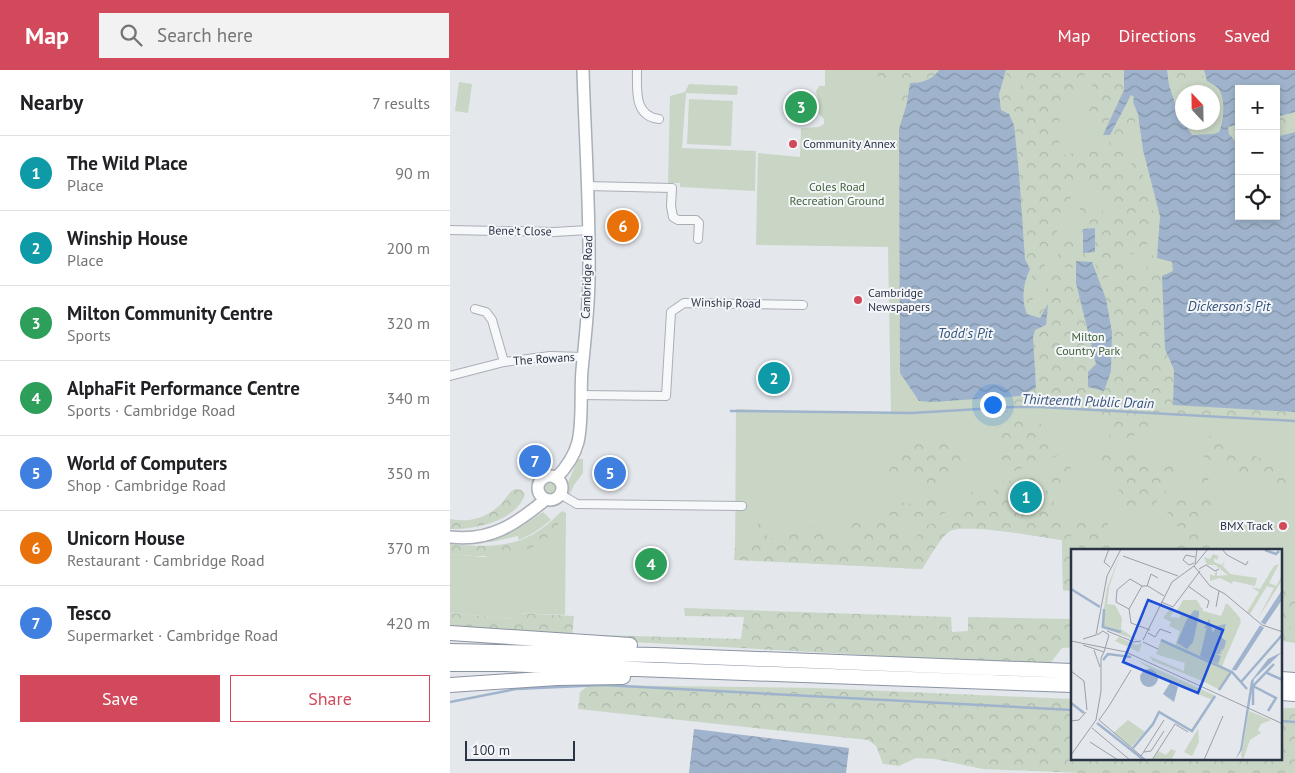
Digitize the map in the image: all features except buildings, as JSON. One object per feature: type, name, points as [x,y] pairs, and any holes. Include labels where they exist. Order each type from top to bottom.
[{"type":"highway","points":[[450,634],[705,651],[727,658]]},
{"type":"highway","points":[[450,651],[626,654],[1071,671]]},
{"type":"highway","points":[[450,664],[683,670],[1071,685]]},
{"type":"highway","points":[[450,685],[557,678],[655,677],[683,670]]},
{"type":"highway","points":[[1282,679],[1295,680]]},
{"type":"highway","points":[[1282,693],[1295,694]]},
{"type":"street","name":"Cambridge Road","points":[[556,478],[564,470],[572,457],[580,428],[580,395],[589,278],[583,70]]},
{"type":"street","points":[[637,70],[639,106],[650,118],[660,119]]},
{"type":"street","points":[[587,186],[672,188],[671,206],[673,217],[678,220],[696,220],[699,223],[698,239]]},
{"type":"street","name":"Bene't Close","points":[[450,230],[554,232],[589,230]]},
{"type":"street","name":"Winship Road","points":[[580,395],[666,396],[671,312],[684,303],[803,305]]},
{"type":"street","name":"The Rowans","points":[[475,309],[486,312],[492,320],[504,362]]},
{"type":"street","name":"The Rowans","points":[[450,376],[504,362],[550,356],[584,357]]},
{"type":"street","points":[[450,537],[478,537],[513,525],[545,500],[554,500],[560,494],[562,485],[556,478],[548,476],[540,481],[538,492],[545,500]]},
{"type":"street","points":[[560,494],[577,504],[742,506]]},
{"type":"green space","name":"Milton Country Park","points":[[825,70],[1295,70],[1295,643],[1282,641],[1282,549],[1071,549],[1071,591],[1063,590],[1062,540],[986,530],[958,529],[950,531],[939,543],[922,569],[735,559],[736,409],[891,414],[888,247],[756,245],[758,153],[800,157],[801,128],[819,127],[824,124],[824,119],[818,113],[819,104],[816,91],[819,86],[825,86]]},
{"type":"green space","points":[[875,70],[892,70],[884,91]]},
{"type":"green space","points":[[903,70],[939,70],[926,80],[910,84],[907,103],[899,129],[901,80]]},
{"type":"green space","points":[[1007,70],[1017,70],[1013,74],[1014,86],[1009,108],[1003,109],[1002,93]]},
{"type":"green space","points":[[1027,70],[1055,70],[1064,77],[1066,70],[1085,70],[1083,93],[1070,94],[1060,107],[1059,148],[1061,156],[1087,150],[1111,156],[1109,141],[1130,100],[1135,118],[1135,125],[1123,157],[1124,178],[1108,191],[1089,191],[1078,181],[1061,220],[1031,304],[1030,313],[1026,304],[1033,271],[1025,259],[1018,149],[1012,107]]},
{"type":"green space","points":[[1106,70],[1124,70],[1123,74],[1128,81],[1116,101],[1113,117],[1101,126],[1094,119],[1094,112],[1085,110],[1096,73]]},
{"type":"green space","points":[[1170,70],[1201,70],[1205,85],[1201,85],[1195,77],[1184,85],[1175,85],[1175,93]]},
{"type":"green space","points":[[459,82],[472,84],[468,113],[455,111]]},
{"type":"green space","points":[[689,84],[738,86],[737,95],[686,93],[682,148],[756,151],[755,191],[680,187],[680,183],[668,183],[670,96],[685,92]]},
{"type":"green space","points":[[689,99],[733,101],[731,146],[687,144]]},
{"type":"green space","points":[[1295,112],[1295,129],[1280,133],[1280,118]]},
{"type":"green space","points":[[1144,157],[1138,168],[1144,177],[1156,222],[1150,240],[1138,255],[1125,253],[1127,270],[1102,279],[1094,262],[1083,256],[1081,223],[1075,232],[1073,268],[1064,267],[1056,259],[1082,205],[1101,206],[1107,224],[1120,213],[1108,201],[1127,186],[1134,172],[1131,161]]},
{"type":"green space","points":[[1148,244],[1162,276],[1165,349],[1174,370],[1173,405],[1295,412],[1295,420],[1147,413],[1148,430],[1112,442],[1110,440],[1108,421],[1105,416],[1088,407],[1013,407],[1002,416],[996,417],[994,398],[1020,396],[1036,388],[1033,337],[1035,330],[1046,325],[1048,305],[1040,318],[1035,316],[1054,268],[1076,274],[1076,283],[1088,334],[1104,390],[1106,299],[1101,286],[1132,274],[1146,278]]},
{"type":"green space","points":[[1034,414],[1060,455],[1003,475],[1000,436],[1006,429],[1007,418]]},
{"type":"green space","points":[[1211,435],[1230,438],[1240,459],[1252,455],[1276,464],[1280,478],[1295,475],[1295,483],[1280,498],[1273,491],[1269,477],[1258,472],[1246,478],[1201,455],[1205,442]]},
{"type":"green space","points":[[917,442],[961,445],[968,464],[958,468],[942,488],[921,482],[920,473],[887,481],[884,460],[900,457]]},
{"type":"green space","points":[[1130,449],[1141,452],[1149,463],[1160,466],[1172,465],[1183,473],[1169,485],[1165,494],[1148,509],[1110,512],[1119,497],[1119,485],[1114,476],[1098,465],[1091,455]]},
{"type":"green space","points":[[578,459],[583,459],[583,473],[569,496],[566,487]]},
{"type":"green space","points":[[1068,461],[1071,469],[1056,489],[1053,508],[1046,503],[1047,476],[1054,468]]},
{"type":"green space","points":[[1207,468],[1212,508],[1197,525],[1202,539],[1209,540],[1210,549],[1172,549],[1183,542],[1181,530],[1164,507],[1176,493],[1194,509],[1198,505],[1198,470]]},
{"type":"green space","points":[[1037,473],[1042,510],[1068,521],[1074,549],[1071,549],[1071,591],[1063,590],[1062,540],[987,529],[971,528],[950,531],[939,543],[922,569],[734,560],[735,546],[750,540],[758,534],[758,517],[764,519],[767,536],[774,539],[787,528],[817,527],[833,540],[855,538],[848,525],[866,519],[898,525],[904,537],[913,542],[923,526],[939,522],[959,510],[967,493],[982,489],[978,501],[985,501],[1000,483]]},
{"type":"green space","points":[[547,481],[553,481],[557,488],[553,495],[547,495],[543,491],[543,485]]},
{"type":"green space","points":[[515,489],[521,490],[525,494],[513,511],[504,517],[470,528],[450,529],[450,519],[471,520],[484,516],[502,503],[509,493]]},
{"type":"green space","points":[[922,494],[936,497],[946,495],[946,507],[952,509],[934,518],[917,519],[881,514],[888,503],[900,502],[921,505]]},
{"type":"green space","points":[[562,511],[566,513],[550,536],[525,550],[513,554],[488,556],[450,554],[450,544],[497,545],[531,536]]},
{"type":"green space","points":[[543,512],[551,520],[519,540],[518,536],[491,542],[475,542],[512,531]]},
{"type":"green space","points":[[566,513],[565,615],[516,613],[514,619],[450,613],[450,554],[484,557],[548,537]]},
{"type":"green space","points":[[1107,519],[1113,549],[1080,549],[1075,522]]},
{"type":"green space","points":[[1282,585],[1295,587],[1295,623],[1282,622]]},
{"type":"green space","points":[[684,608],[951,617],[952,632],[968,631],[968,617],[1071,619],[1071,647],[1062,648],[1049,665],[597,640],[598,635],[741,639],[744,617],[685,616]]},
{"type":"green space","points":[[450,613],[513,619],[516,613],[574,616],[572,637],[450,627]]},
{"type":"green space","points":[[1282,628],[1295,628],[1295,641],[1282,640]]},
{"type":"green space","points":[[589,685],[816,688],[1071,699],[1071,760],[1282,760],[1282,708],[1295,708],[1295,773],[1082,773],[983,769],[935,759],[916,758],[899,766],[883,764],[876,746],[868,740],[578,709],[580,692]]},
{"type":"water","name":"Todd's Pit","points":[[939,70],[1006,70],[999,94],[1001,110],[1009,114],[1014,125],[1025,259],[1030,269],[1024,286],[1024,303],[1027,314],[1040,318],[1048,304],[1046,325],[1035,330],[1033,337],[1036,388],[1020,396],[932,402],[919,401],[900,373],[899,129],[907,103],[910,83],[926,80]]},
{"type":"water","name":"Dickerson's Pit","points":[[1124,70],[1167,70],[1169,85],[1175,103],[1175,130],[1189,130],[1192,135],[1213,134],[1220,130],[1223,103],[1220,85],[1214,85],[1207,81],[1204,70],[1295,70],[1295,112],[1280,116],[1280,85],[1235,85],[1235,125],[1228,127],[1229,134],[1235,141],[1235,220],[1280,220],[1280,136],[1295,132],[1295,412],[1173,405],[1174,370],[1165,349],[1162,276],[1173,271],[1172,262],[1157,258],[1160,216],[1143,150],[1138,114],[1133,102],[1134,97],[1131,95],[1110,135],[1103,135],[1124,90]]},
{"type":"water","points":[[1095,228],[1095,252],[1083,253],[1083,229]]},
{"type":"water","points":[[1076,261],[1092,262],[1106,299],[1112,332],[1111,371],[1104,391],[1088,387],[1088,372],[1096,364],[1076,283]]},
{"type":"water","points":[[694,729],[849,748],[846,773],[689,773]]},
{"type":"waterway","name":"Thirteenth Public Drain","points":[[731,411],[912,413],[1041,407],[1295,421]]},
{"type":"waterway","points":[[450,702],[516,689],[603,685],[1071,710]]},
{"type":"waterway","points":[[1282,721],[1295,722]]},
{"type":"place","name":"Milton Community Centre","points":[[801,107]]},
{"type":"place","name":"Community Annex","points":[[793,144]]},
{"type":"place","name":"Unicorn House","points":[[623,226]]},
{"type":"place","name":"Cambridge Newspapers","points":[[858,300]]},
{"type":"place","name":"Winship House","points":[[774,378]]},
{"type":"place","name":"Tesco","points":[[535,461]]},
{"type":"place","name":"World of Computers","points":[[610,473]]},
{"type":"place","name":"The Wild Place","points":[[1026,497]]},
{"type":"place","name":"BMX Track","points":[[1283,526]]},
{"type":"place","name":"AlphaFit Performance Centre","points":[[651,564]]},
{"type":"park label","name":"Coles Road Recreation Ground","points":[[837,194]]}]
